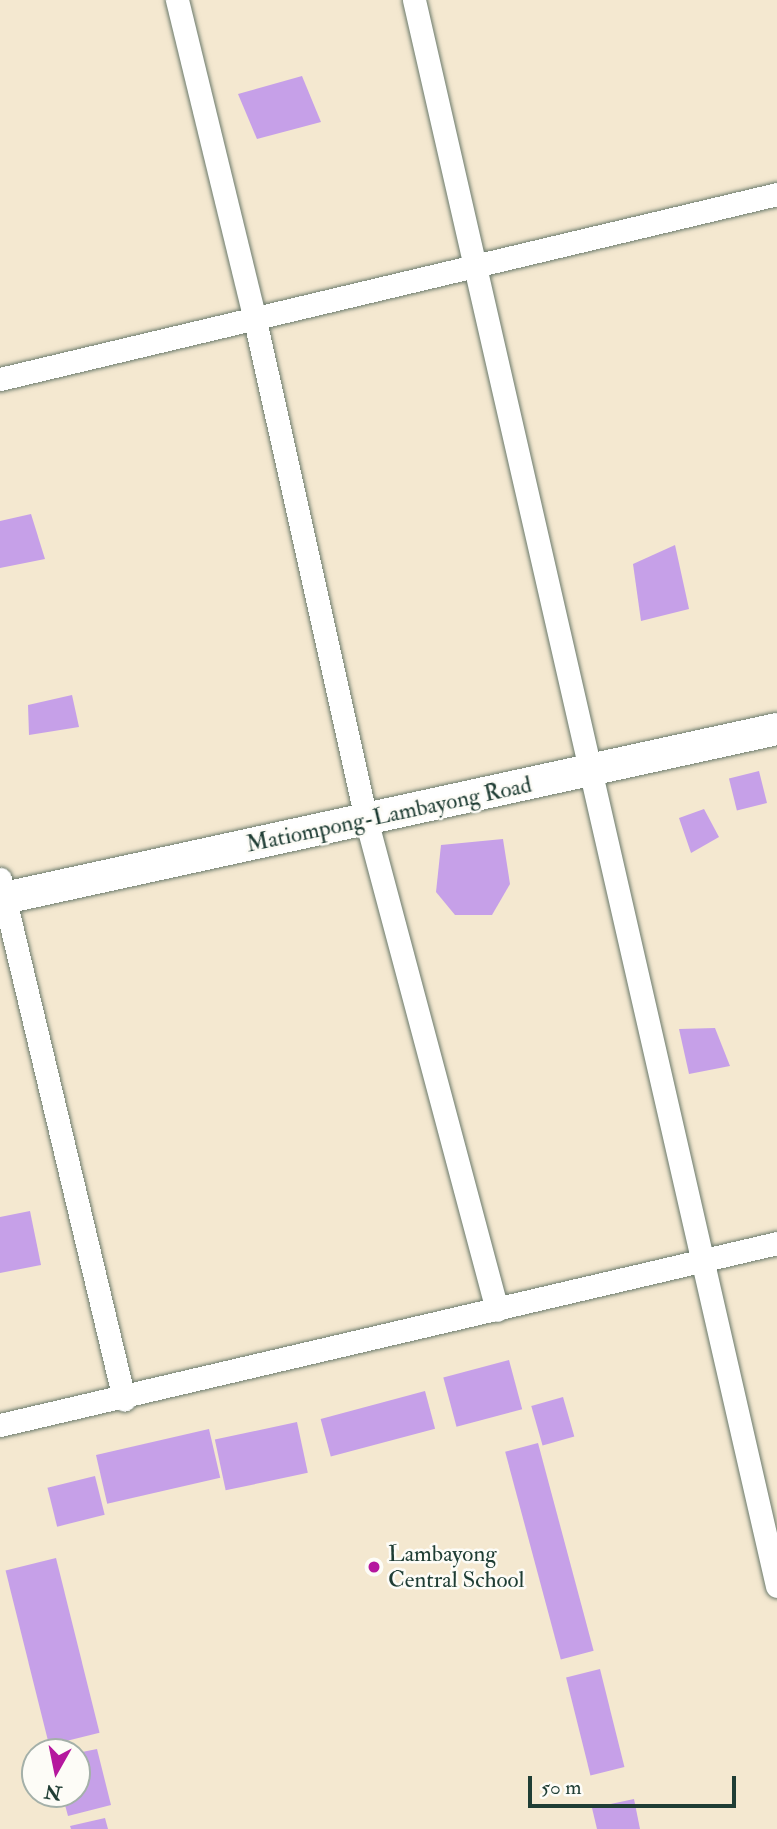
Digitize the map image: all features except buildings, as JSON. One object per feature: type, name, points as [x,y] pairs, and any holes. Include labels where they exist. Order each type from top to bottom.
[{"type":"main road","name":"Matiompong-Lambayong Road","points":[[2,892],[588,773],[777,729]]},
{"type":"street","points":[[177,0],[255,320],[366,819],[497,1310]]},
{"type":"street","points":[[414,0],[477,263],[588,773],[704,1261],[777,1586]]},
{"type":"street","points":[[0,379],[255,320],[477,263],[777,194]]},
{"type":"street","points":[[2,892],[124,1399]]},
{"type":"street","points":[[0,1425],[124,1399],[777,1243]]},
{"type":"place","name":"Lambayong Central School","points":[[374,1567]]}]
